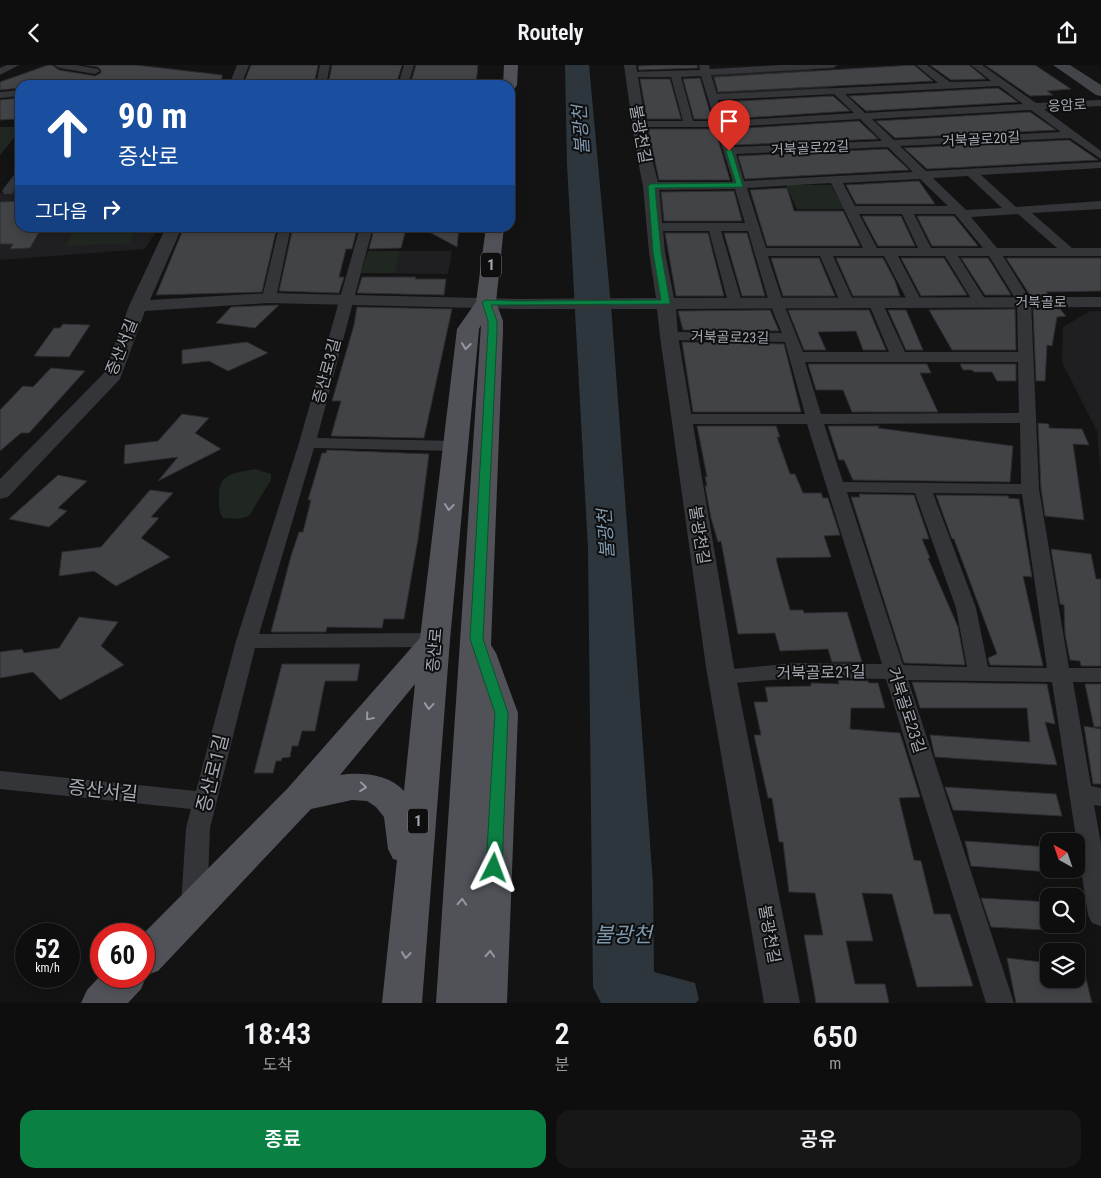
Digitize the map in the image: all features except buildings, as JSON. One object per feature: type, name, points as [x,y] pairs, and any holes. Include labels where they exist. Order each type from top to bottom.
[{"type":"main road","points":[[510,65],[510,80]]},
{"type":"main road","name":"응암로","points":[[1060,65],[1101,92]]},
{"type":"main road","name":"증산로","points":[[402,1003],[435,640],[468,329],[486,302],[495,232]]},
{"type":"main road","name":"증산로","points":[[456,1003],[492,331],[492,321],[486,302]]},
{"type":"main road","points":[[476,639],[502,713],[487,1003]]},
{"type":"main road","points":[[155,948],[299,799],[435,640]]},
{"type":"main road","points":[[299,799],[333,787],[353,786],[371,788],[387,797],[399,808],[405,830],[409,925]]},
{"type":"main road","points":[[101,1003],[117,988]]},
{"type":"main road","points":[[112,1003],[121,988]]},
{"type":"street","points":[[0,72],[14,65]]},
{"type":"street","points":[[59,65],[98,68]]},
{"type":"street","points":[[236,80],[243,65]]},
{"type":"street","points":[[322,80],[325,65]]},
{"type":"street","points":[[404,80],[409,65]]},
{"type":"street","points":[[631,69],[675,73],[705,68],[833,65]]},
{"type":"street","points":[[921,65],[948,86]]},
{"type":"street","points":[[976,65],[1101,156]]},
{"type":"street","points":[[89,80],[98,68]]},
{"type":"street","points":[[705,68],[720,124],[776,302]]},
{"type":"street","name":"불광천길","points":[[631,69],[638,124],[651,186],[655,227],[656,303],[669,336],[722,677],[782,1003]]},
{"type":"street","points":[[675,73],[689,124]]},
{"type":"street","points":[[712,97],[1001,83]]},
{"type":"street","points":[[891,89],[922,114]]},
{"type":"street","name":"거북골로22길","points":[[837,91],[961,212],[994,253],[1024,301]]},
{"type":"street","points":[[0,95],[15,94]]},
{"type":"street","name":"응암로","points":[[1034,107],[1101,103]]},
{"type":"street","name":"거북골로20길","points":[[862,117],[1034,107]]},
{"type":"street","name":"거북골로22길","points":[[720,124],[862,117]]},
{"type":"street","points":[[638,124],[720,124]]},
{"type":"street","name":"거북골로20길","points":[[891,144],[1071,135]]},
{"type":"street","name":"거북골로22길","points":[[729,151],[891,144]]},
{"type":"street","points":[[651,186],[836,181],[1101,165]]},
{"type":"street","points":[[971,173],[1069,252]]},
{"type":"street","points":[[836,181],[872,252]]},
{"type":"street","points":[[851,210],[1017,211],[1101,205]]},
{"type":"street","points":[[906,210],[927,253]]},
{"type":"street","points":[[655,227],[753,227]]},
{"type":"street","points":[[714,227],[735,302]]},
{"type":"street","name":"증산서길","points":[[0,492],[113,375],[138,306],[172,232]]},
{"type":"street","points":[[269,298],[284,232]]},
{"type":"street","name":"증산로3길","points":[[307,443],[366,232]]},
{"type":"street","points":[[761,252],[1101,252]]},
{"type":"street","points":[[825,252],[847,302]]},
{"type":"street","points":[[889,252],[915,302]]},
{"type":"street","points":[[948,252],[980,302]]},
{"type":"street","points":[[138,306],[269,298],[486,302]]},
{"type":"street","points":[[1024,301],[1024,357],[1030,489],[1059,675],[1064,686],[1090,796],[1101,915]]},
{"type":"street","name":"거북골로","points":[[486,302],[517,304],[1101,302]]},
{"type":"street","name":"거북골로23길","points":[[776,302],[793,347],[1000,1003]]},
{"type":"street","points":[[875,302],[899,357]]},
{"type":"street","name":"거북골로23길","points":[[669,336],[793,347]]},
{"type":"street","points":[[793,347],[899,357],[1024,357]]},
{"type":"street","points":[[682,419],[1028,417]]},
{"type":"street","points":[[307,443],[456,446]]},
{"type":"street","name":"증산로1길","points":[[194,907],[198,827],[246,641],[307,443]]},
{"type":"street","points":[[836,487],[1030,489]]},
{"type":"street","points":[[922,487],[966,608],[979,674]]},
{"type":"street","points":[[246,641],[435,640]]},
{"type":"street","name":"거북골로21길","points":[[722,677],[750,672],[894,671],[1059,675]]},
{"type":"street","points":[[1059,675],[1101,675]]},
{"type":"street","name":"증산서길","points":[[0,780],[205,801]]},
{"type":"shaded area","points":[[810,68],[832,91],[718,95],[711,72]]},
{"type":"shaded area","points":[[0,127],[15,127],[15,137],[0,155]]},
{"type":"shaded area","points":[[786,185],[831,185],[844,209],[797,209]]},
{"type":"shaded area","points":[[15,192],[15,232],[156,232],[145,249],[0,260],[0,193]]},
{"type":"shaded area","points":[[71,232],[134,232],[130,243],[66,246]]},
{"type":"shaded area","points":[[368,251],[452,251],[448,274],[361,273]]},
{"type":"shaded area","points":[[368,251],[400,251],[395,273],[361,273]]},
{"type":"shaded area","points":[[1090,311],[1101,311],[1101,474],[1097,431],[1062,362],[1063,327]]},
{"type":"shaded area","points":[[255,469],[271,474],[271,480],[249,516],[238,519],[223,518],[219,504],[222,482],[230,475]]},
{"type":"water","name":"불광천","points":[[565,65],[589,65],[612,318],[653,884],[654,972],[695,983],[699,1000],[695,1003],[601,1003],[593,987],[588,549],[567,164]]},
{"type":"route","points":[[494,868],[502,713],[476,639],[492,331],[492,321],[486,302],[517,304],[666,303],[657,252],[651,186],[740,185],[729,151]]}]
